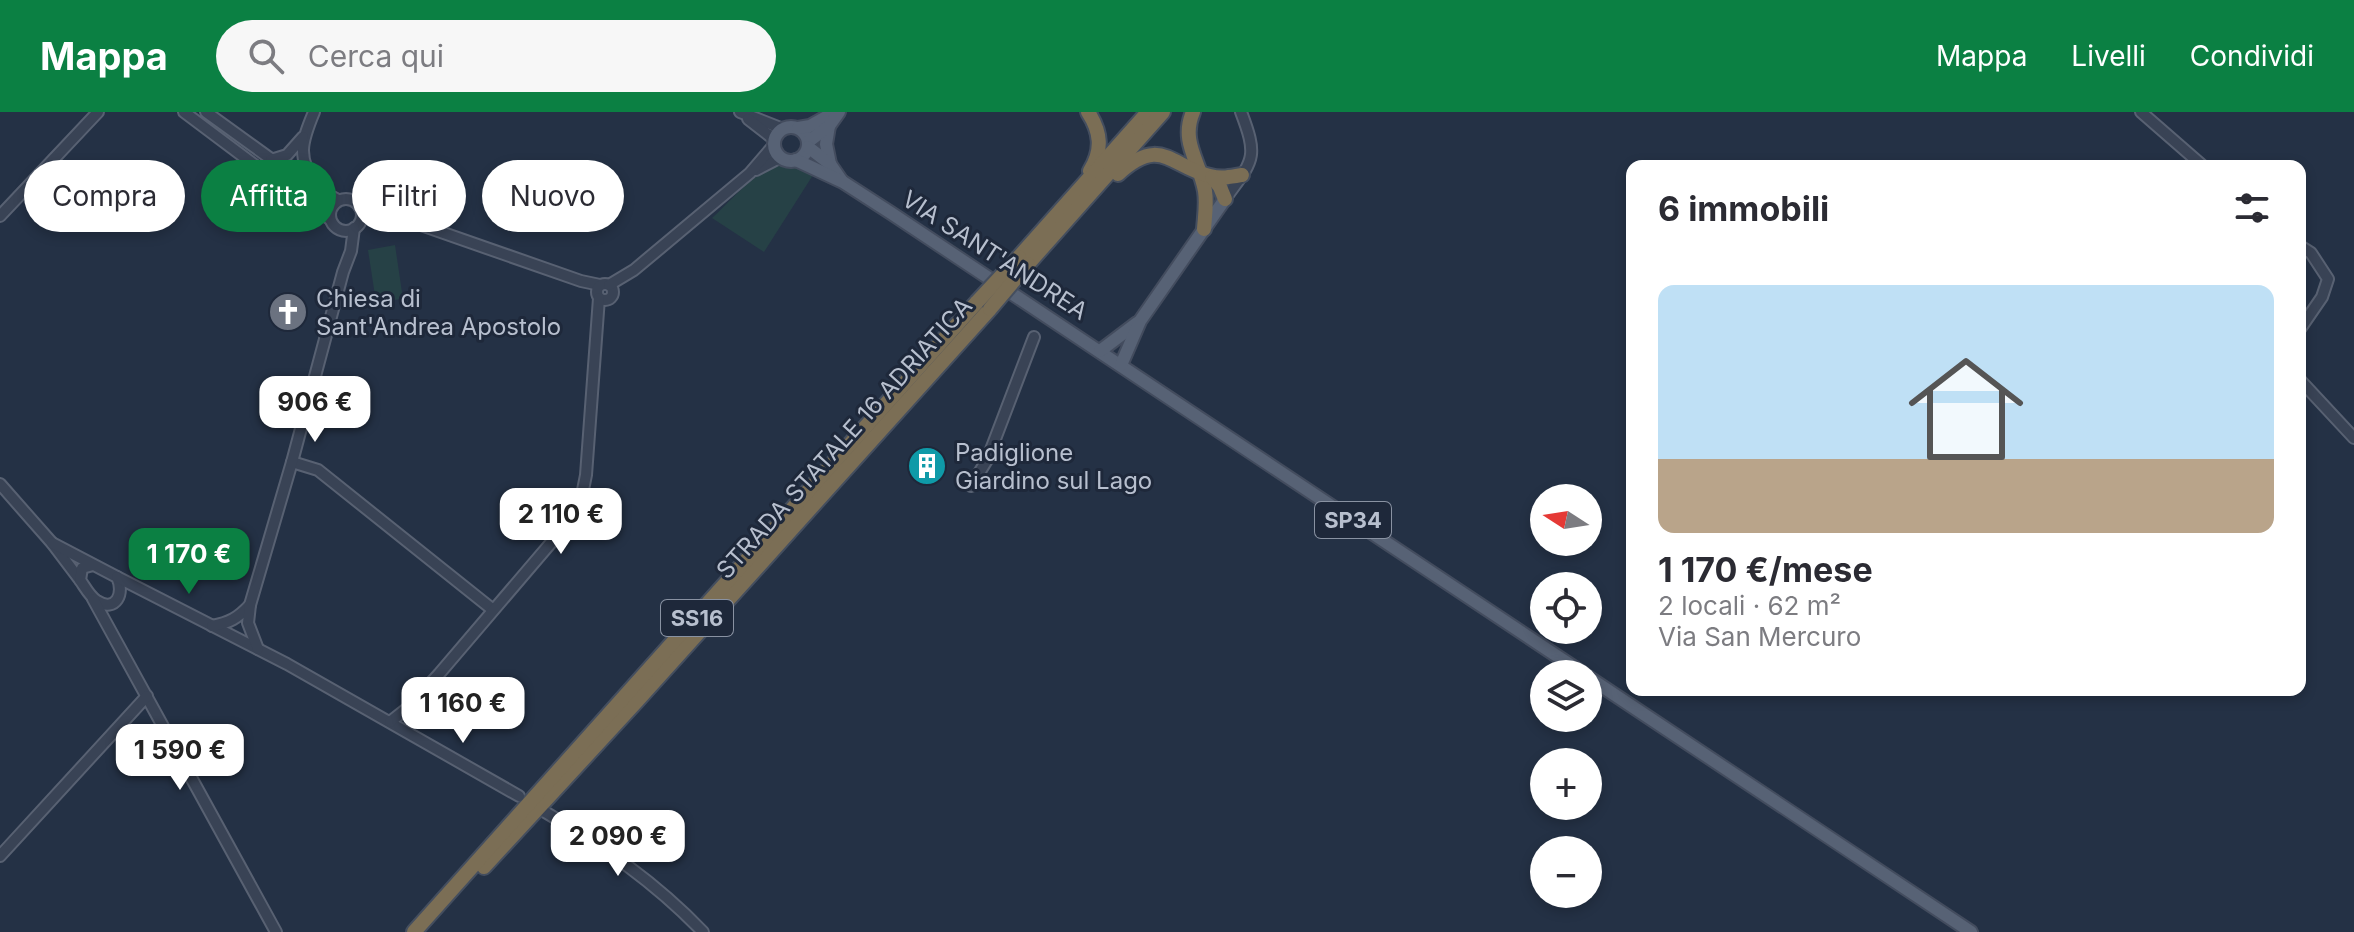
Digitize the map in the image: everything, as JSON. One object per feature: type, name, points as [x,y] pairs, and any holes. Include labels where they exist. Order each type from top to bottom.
[{"type":"highway","points":[[1070,209],[1099,151],[1099,136],[1088,112]]},
{"type":"highway","name":"STRADA STATALE 16 ADRIATICA","points":[[1070,209],[1148,112]]},
{"type":"highway","name":"STRADA STATALE 16 ADRIATICA","points":[[424,932],[637,701],[1023,260],[1163,112]]},
{"type":"highway","points":[[1193,112],[1188,133],[1189,147],[1205,179],[1204,229]]},
{"type":"highway","points":[[1070,209],[1128,165],[1145,157],[1169,157],[1205,179],[1225,199]]},
{"type":"highway","points":[[1205,179],[1242,175]]},
{"type":"highway","name":"STRADA STATALE 16 ADRIATICA","points":[[414,932],[984,305]]},
{"type":"main road","points":[[796,160],[829,126],[837,112]]},
{"type":"main road","points":[[781,157],[775,142],[783,129],[810,126],[837,112]]},
{"type":"main road","points":[[829,126],[826,144],[830,164]]},
{"type":"main road","name":"VIA SANT'ANDREA","points":[[798,128],[805,134],[808,145],[830,164],[843,182]]},
{"type":"main road","name":"VIA SANT'ANDREA","points":[[781,157],[796,160],[843,182],[1121,365]]},
{"type":"main road","points":[[1121,365],[1140,321],[1225,199]]},
{"type":"main road","points":[[1100,351],[1140,321]]},
{"type":"main road","name":"SP34","points":[[1121,365],[1564,660]]},
{"type":"main road","name":"SP34","points":[[1602,686],[1971,932]]},
{"type":"street","points":[[0,216],[98,112]]},
{"type":"street","points":[[184,112],[248,160]]},
{"type":"street","points":[[206,112],[271,160],[287,155],[305,136]]},
{"type":"street","points":[[303,160],[305,136],[314,112]]},
{"type":"street","points":[[740,112],[783,129]]},
{"type":"street","points":[[740,112],[775,142],[750,173]]},
{"type":"street","points":[[1225,199],[1253,153],[1241,112]]},
{"type":"street","points":[[2141,112],[2196,160]]},
{"type":"street","points":[[759,161],[760,130]]},
{"type":"street","points":[[390,722],[409,707],[439,674],[579,510],[586,475],[597,326],[604,293],[750,173],[781,157]]},
{"type":"street","points":[[336,202],[347,198],[352,201]]},
{"type":"street","points":[[336,226],[344,240],[343,272]]},
{"type":"street","points":[[340,230],[352,226]]},
{"type":"street","points":[[234,637],[243,632],[355,232]]},
{"type":"street","points":[[439,232],[581,281],[604,293]]},
{"type":"street","points":[[2306,250],[2328,279],[2322,297],[2306,320]]},
{"type":"street","points":[[971,486],[987,460],[1034,337]]},
{"type":"street","points":[[2306,386],[2354,438]]},
{"type":"street","points":[[292,462],[318,470],[492,609]]},
{"type":"street","points":[[0,484],[52,543],[93,599],[276,932]]},
{"type":"street","points":[[52,543],[258,649],[519,796]]},
{"type":"street","points":[[80,580],[82,568],[93,565]]},
{"type":"street","points":[[114,636],[109,620],[121,590],[117,577]]},
{"type":"street","points":[[93,599],[105,605],[134,594],[150,596]]},
{"type":"street","points":[[212,626],[244,620]]},
{"type":"street","points":[[244,620],[258,649]]},
{"type":"street","points":[[0,856],[147,696]]},
{"type":"street","points":[[545,812],[599,843],[646,878],[703,932]]},
{"type":"green space","points":[[789,163],[813,175],[764,252],[712,218],[757,176]]},
{"type":"green space","points":[[395,245],[403,299],[376,302],[368,250]]},
{"type":"place","name":"Chiesa di Sant'Andrea Apostolo","points":[[288,312]]},
{"type":"place","name":"Padiglione Giardino sul Lago","points":[[927,466]]}]
